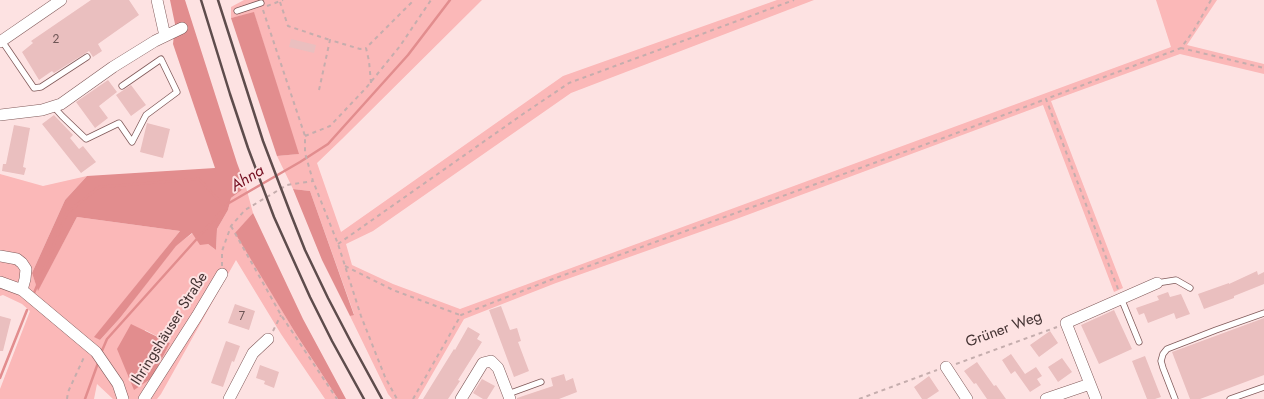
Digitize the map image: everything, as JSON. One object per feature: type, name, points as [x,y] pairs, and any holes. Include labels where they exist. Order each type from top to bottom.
[{"type":"street","points":[[1,41],[61,0]]},
{"type":"street","points":[[157,0],[165,36]]},
{"type":"street","points":[[0,115],[42,110],[61,104],[113,67],[182,28]]},
{"type":"street","points":[[0,256],[17,259],[22,263],[26,270],[22,290]]},
{"type":"street","name":"Ihringshäuser Straße","points":[[144,399],[222,274]]},
{"type":"street","name":"Ihringshäuser Straße","points":[[0,282],[22,290],[96,354],[118,384],[123,399]]},
{"type":"street","name":"Grüner Weg","points":[[1066,323],[1157,282]]},
{"type":"street","points":[[1066,323],[1096,399]]},
{"type":"street","points":[[229,399],[253,353],[268,339]]},
{"type":"street","points":[[461,399],[483,364],[491,361],[498,368],[509,397]]},
{"type":"street","points":[[946,367],[967,399]]},
{"type":"street","points":[[1046,399],[1090,384]]},
{"type":"lane","points":[[237,11],[261,3]]},
{"type":"lane","points":[[1,41],[34,88],[41,87],[87,57]]},
{"type":"lane","points":[[53,106],[86,139],[119,123],[132,142],[146,115],[177,92],[161,59],[122,86]]},
{"type":"lane","points":[[1157,282],[1176,280],[1190,288]]},
{"type":"lane","points":[[1121,298],[1138,342]]},
{"type":"lane","points":[[1175,399],[1161,361],[1167,349],[1264,313]]},
{"type":"lane","points":[[509,397],[542,382]]},
{"type":"lane","points":[[1230,399],[1264,387]]},
{"type":"path","points":[[271,4],[282,1],[288,26],[360,49],[366,48],[414,0]]},
{"type":"path","points":[[305,136],[330,126],[371,83],[400,46],[431,0]]},
{"type":"path","points":[[338,244],[569,83],[794,0]]},
{"type":"path","points":[[413,399],[461,315],[750,207],[946,138],[1181,48],[1211,0]]},
{"type":"path","points":[[261,3],[305,136],[306,153],[313,181],[338,244],[360,316],[385,377],[397,399]]},
{"type":"path","points":[[319,90],[330,40]]},
{"type":"path","points":[[366,48],[370,61],[371,83]]},
{"type":"path","points":[[1181,48],[1264,68]]},
{"type":"path","points":[[1046,99],[1121,298]]},
{"type":"path","points":[[222,274],[222,251],[231,226],[245,210],[287,185],[313,181]]},
{"type":"path","points":[[231,226],[281,315],[336,399]]},
{"type":"path","points":[[345,266],[393,290],[461,315]]},
{"type":"path","points":[[268,339],[281,315]]},
{"type":"path","name":"Grüner Weg","points":[[859,399],[1066,323]]},
{"type":"path","points":[[67,399],[68,392],[96,354]]},
{"type":"shaded area","points":[[170,0],[185,0],[246,187],[231,198],[228,210],[217,229],[216,250],[208,244],[200,245],[192,233],[176,246],[120,318],[100,340],[94,337],[180,231],[77,217],[38,291],[32,273],[65,200],[87,176],[215,168],[173,44],[175,24]]},
{"type":"shaded area","points":[[244,0],[482,0],[317,163],[341,232],[563,76],[777,0],[814,0],[571,93],[373,231],[346,244],[352,265],[393,284],[460,309],[1171,47],[1156,0],[1217,0],[1187,45],[1264,64],[1264,74],[1180,54],[1051,101],[1123,288],[1114,292],[1043,105],[731,221],[556,283],[464,319],[418,399],[392,399],[350,316],[354,314],[310,191],[293,189],[277,156],[298,154],[254,13],[231,18],[231,7]]},
{"type":"shaded area","points":[[254,12],[299,154],[277,156],[231,18]]},
{"type":"shaded area","points":[[0,174],[43,186],[87,176],[65,200],[32,273],[38,290],[77,217],[180,231],[95,337],[100,340],[120,318],[175,246],[193,233],[216,250],[217,229],[228,210],[231,198],[246,187],[253,213],[236,233],[296,334],[338,399],[325,399],[281,334],[236,260],[157,399],[113,399],[97,384],[94,399],[0,399],[0,389],[30,311],[22,304],[3,295],[0,296]],"holes":[[[145,330],[170,343],[152,378],[134,389]]]},
{"type":"shaded area","points":[[293,189],[310,191],[354,315],[350,316],[322,260]]},
{"type":"shaded area","points":[[253,213],[303,319],[346,399],[338,399],[235,233]]},
{"type":"shaded area","points":[[131,324],[170,343],[152,378],[134,390],[117,349]]},
{"type":"building","points":[[91,0],[129,0],[139,15],[98,44],[102,51],[93,57],[89,51],[39,80],[22,52],[33,43],[31,41]]},
{"type":"building","points":[[291,39],[316,45],[314,53],[289,47]]},
{"type":"building","points":[[108,80],[117,92],[99,106],[108,118],[95,128],[76,102]]},
{"type":"building","points":[[131,85],[146,105],[131,116],[116,95]]},
{"type":"building","points":[[54,115],[73,135],[70,138],[79,149],[83,146],[96,162],[81,173],[42,124]]},
{"type":"building","points":[[147,123],[170,129],[163,158],[140,152]]},
{"type":"building","points":[[14,125],[30,128],[23,167],[26,168],[24,175],[2,171],[3,164],[6,164]]},
{"type":"building","points":[[1257,271],[1258,275],[1264,272],[1264,284],[1204,309],[1198,294],[1229,284]]},
{"type":"building","points":[[1168,292],[1170,297],[1181,294],[1190,314],[1176,319],[1174,313],[1148,323],[1144,313],[1139,315],[1136,308],[1159,300],[1157,296]]},
{"type":"building","points":[[235,304],[255,311],[249,330],[228,323]]},
{"type":"building","points":[[501,306],[510,330],[517,328],[521,341],[518,342],[529,371],[514,377],[489,310]]},
{"type":"building","points":[[1114,310],[1132,349],[1099,364],[1081,325]]},
{"type":"building","points":[[0,316],[11,319],[3,351],[0,351]]},
{"type":"building","points":[[1264,318],[1264,375],[1200,399],[1190,399],[1172,352]]},
{"type":"building","points":[[468,327],[480,334],[477,339],[482,342],[458,380],[460,381],[448,399],[423,399],[455,350]]},
{"type":"building","points":[[1050,331],[1058,343],[1039,357],[1030,345]]},
{"type":"building","points":[[226,341],[240,346],[234,362],[232,361],[223,387],[211,383]]},
{"type":"building","points":[[1011,354],[1025,374],[1036,367],[1042,376],[1037,379],[1041,385],[1030,392],[1015,371],[1011,374],[1002,360]]},
{"type":"building","points":[[1145,356],[1161,397],[1155,399],[1147,399],[1132,361]]},
{"type":"building","points":[[1062,358],[1072,372],[1058,382],[1048,367]]},
{"type":"building","points":[[977,362],[1006,399],[987,399],[976,383],[974,384],[964,371]]},
{"type":"building","points":[[260,365],[279,372],[274,388],[264,384],[265,381],[256,378]]},
{"type":"building","points":[[564,374],[566,381],[573,378],[577,392],[559,399],[517,399],[553,386],[551,378]]},
{"type":"building","points":[[929,376],[939,391],[927,399],[922,399],[914,387]]},
{"type":"building","points":[[482,379],[495,386],[487,399],[483,399],[473,393]]},
{"type":"waterway","name":"Ahna","points":[[101,353],[107,339],[229,203],[328,144],[408,55],[450,0]]},
{"type":"waterway","points":[[34,293],[67,213],[99,187],[199,179],[225,207]]},
{"type":"waterway","points":[[0,378],[27,310]]},
{"type":"waterway","name":"Ahna","points":[[85,399],[98,363]]},
{"type":"railway","points":[[201,0],[248,148],[274,217],[310,297],[364,399]]},
{"type":"railway","points":[[218,0],[263,141],[305,250],[328,298],[382,399]]}]
